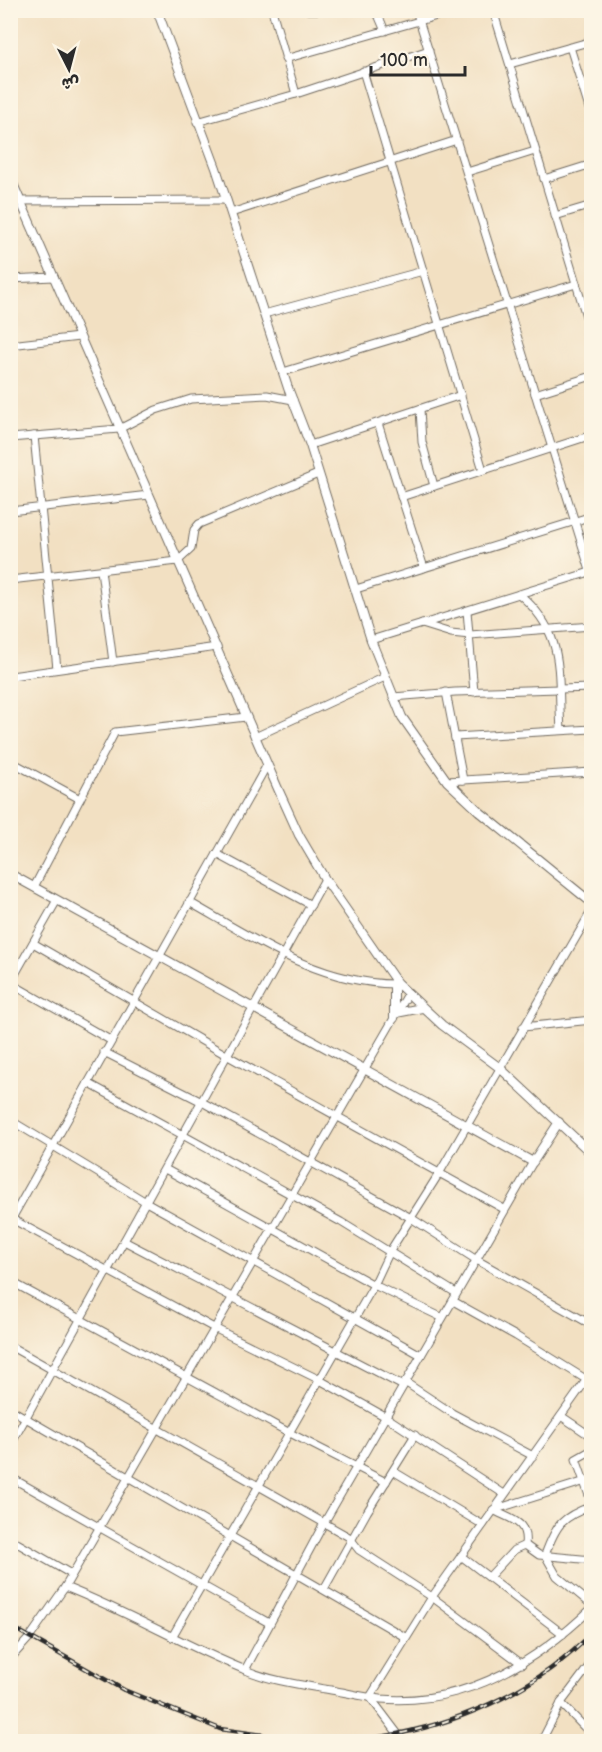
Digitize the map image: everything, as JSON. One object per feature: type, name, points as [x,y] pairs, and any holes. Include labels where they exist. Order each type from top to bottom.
[{"type":"main road","points":[[157,10],[231,213],[283,372],[310,445],[371,640],[393,697],[420,746],[447,781],[486,818],[591,903]]},
{"type":"main road","points":[[10,177],[298,835],[324,879],[394,981],[422,1008],[500,1068],[591,1154]]},
{"type":"main road","points":[[10,874],[533,1162],[559,1122]]},
{"type":"main road","points":[[394,981],[395,1016],[422,1008]]},
{"type":"street","points":[[272,10],[296,94]]},
{"type":"street","points":[[308,10],[322,10]]},
{"type":"street","points":[[376,10],[385,31]]},
{"type":"street","points":[[371,640],[519,594],[591,575],[416,10]]},
{"type":"street","points":[[285,59],[459,10]]},
{"type":"street","points":[[493,10],[591,336]]},
{"type":"street","points":[[510,64],[591,41]]},
{"type":"street","points":[[570,47],[591,118]]},
{"type":"street","points":[[197,122],[296,94],[429,50]]},
{"type":"street","points":[[363,71],[483,470]]},
{"type":"street","points":[[231,213],[457,140]]},
{"type":"street","points":[[467,172],[535,151]]},
{"type":"street","points":[[544,178],[591,164]]},
{"type":"street","points":[[10,201],[226,200]]},
{"type":"street","points":[[555,216],[591,205]]},
{"type":"street","points":[[264,314],[423,271]]},
{"type":"street","points":[[10,279],[54,277]]},
{"type":"street","points":[[283,372],[576,284]]},
{"type":"street","points":[[10,345],[79,337]]},
{"type":"street","points":[[535,394],[591,376]]},
{"type":"street","points":[[10,438],[119,429],[156,410],[191,399],[267,395],[293,400]]},
{"type":"street","points":[[310,445],[461,395]]},
{"type":"street","points":[[420,409],[423,442],[434,486]]},
{"type":"street","points":[[378,423],[424,568]]},
{"type":"street","points":[[401,497],[591,435]]},
{"type":"street","points":[[34,436],[57,669]]},
{"type":"street","points":[[10,580],[178,561],[191,549],[194,530],[199,524],[318,474]]},
{"type":"street","points":[[10,511],[149,495]]},
{"type":"street","points":[[356,590],[591,516]]},
{"type":"street","points":[[101,570],[113,662]]},
{"type":"street","points":[[519,594],[539,612],[551,630],[555,645],[561,730]]},
{"type":"street","points":[[467,611],[474,692]]},
{"type":"street","points":[[422,624],[470,635],[591,626]]},
{"type":"street","points":[[10,676],[217,647]]},
{"type":"street","points":[[255,737],[385,677]]},
{"type":"street","points":[[393,697],[446,692],[591,688]]},
{"type":"street","points":[[446,692],[463,780]]},
{"type":"street","points":[[34,887],[115,732],[246,717]]},
{"type":"street","points":[[455,737],[591,729]]},
{"type":"street","points":[[10,761],[80,798]]},
{"type":"street","points":[[267,765],[157,956],[11,1219],[214,1328],[318,1379],[386,1417],[504,1494]]},
{"type":"street","points":[[447,781],[591,772]]},
{"type":"street","points":[[217,854],[311,905]]},
{"type":"street","points":[[10,1446],[284,955],[324,879]]},
{"type":"street","points":[[57,900],[11,983],[110,1040]]},
{"type":"street","points":[[189,903],[307,967],[371,983],[394,981]]},
{"type":"street","points":[[172,1637],[335,1349],[374,1285],[390,1251],[440,1172],[591,910]]},
{"type":"street","points":[[33,943],[337,1118],[440,1172],[504,1209]]},
{"type":"street","points":[[10,1659],[30,1637],[65,1587],[408,994]]},
{"type":"street","points":[[523,1027],[591,1020]]},
{"type":"street","points":[[104,1052],[202,1102],[411,1218],[475,1259],[591,1325]]},
{"type":"street","points":[[88,1083],[390,1251],[456,1293]]},
{"type":"street","points":[[10,1120],[146,1202],[421,1355]]},
{"type":"street","points":[[245,1670],[324,1523],[358,1467],[441,1317],[453,1301],[475,1259],[533,1162]]},
{"type":"street","points":[[165,1169],[374,1285],[441,1317]]},
{"type":"street","points":[[124,1241],[404,1384],[452,1413],[533,1456]]},
{"type":"street","points":[[10,1281],[288,1432],[386,1482]]},
{"type":"street","points":[[453,1301],[589,1381]]},
{"type":"street","points":[[10,1346],[349,1537],[363,1553],[432,1596],[522,1664]]},
{"type":"street","points":[[370,1697],[432,1596],[504,1494],[589,1381],[591,1372]]},
{"type":"street","points":[[10,1409],[297,1572],[405,1637]]},
{"type":"street","points":[[561,1416],[591,1437]]},
{"type":"street","points":[[324,1589],[415,1435]]},
{"type":"street","points":[[545,1555],[555,1529],[570,1514],[591,1505],[576,1458],[591,1450]]},
{"type":"street","points":[[393,1471],[483,1525]]},
{"type":"street","points":[[10,1477],[201,1587],[269,1623]]},
{"type":"street","points":[[494,1510],[591,1479]]},
{"type":"street","points":[[494,1510],[524,1527],[525,1545]]},
{"type":"street","points":[[10,1539],[71,1574]]},
{"type":"street","points":[[525,1545],[539,1555],[591,1560]]},
{"type":"street","points":[[489,1578],[514,1550],[525,1545]]},
{"type":"street","points":[[65,1587],[113,1606],[172,1637],[245,1670],[305,1686],[370,1697],[399,1699],[450,1693],[493,1680],[522,1664],[563,1634],[591,1606],[557,1576],[545,1555]]},
{"type":"street","points":[[461,1556],[563,1634]]},
{"type":"street","points":[[541,1742],[561,1703],[591,1662]]},
{"type":"street","points":[[370,1697],[404,1742]]},
{"type":"street","points":[[561,1703],[591,1735]]},
{"type":"railway","points":[[10,1626],[124,1690],[220,1729],[312,1742]]},
{"type":"railway","points":[[332,1742],[397,1734],[424,1728],[476,1710],[527,1685],[572,1652],[592,1633]]}]
